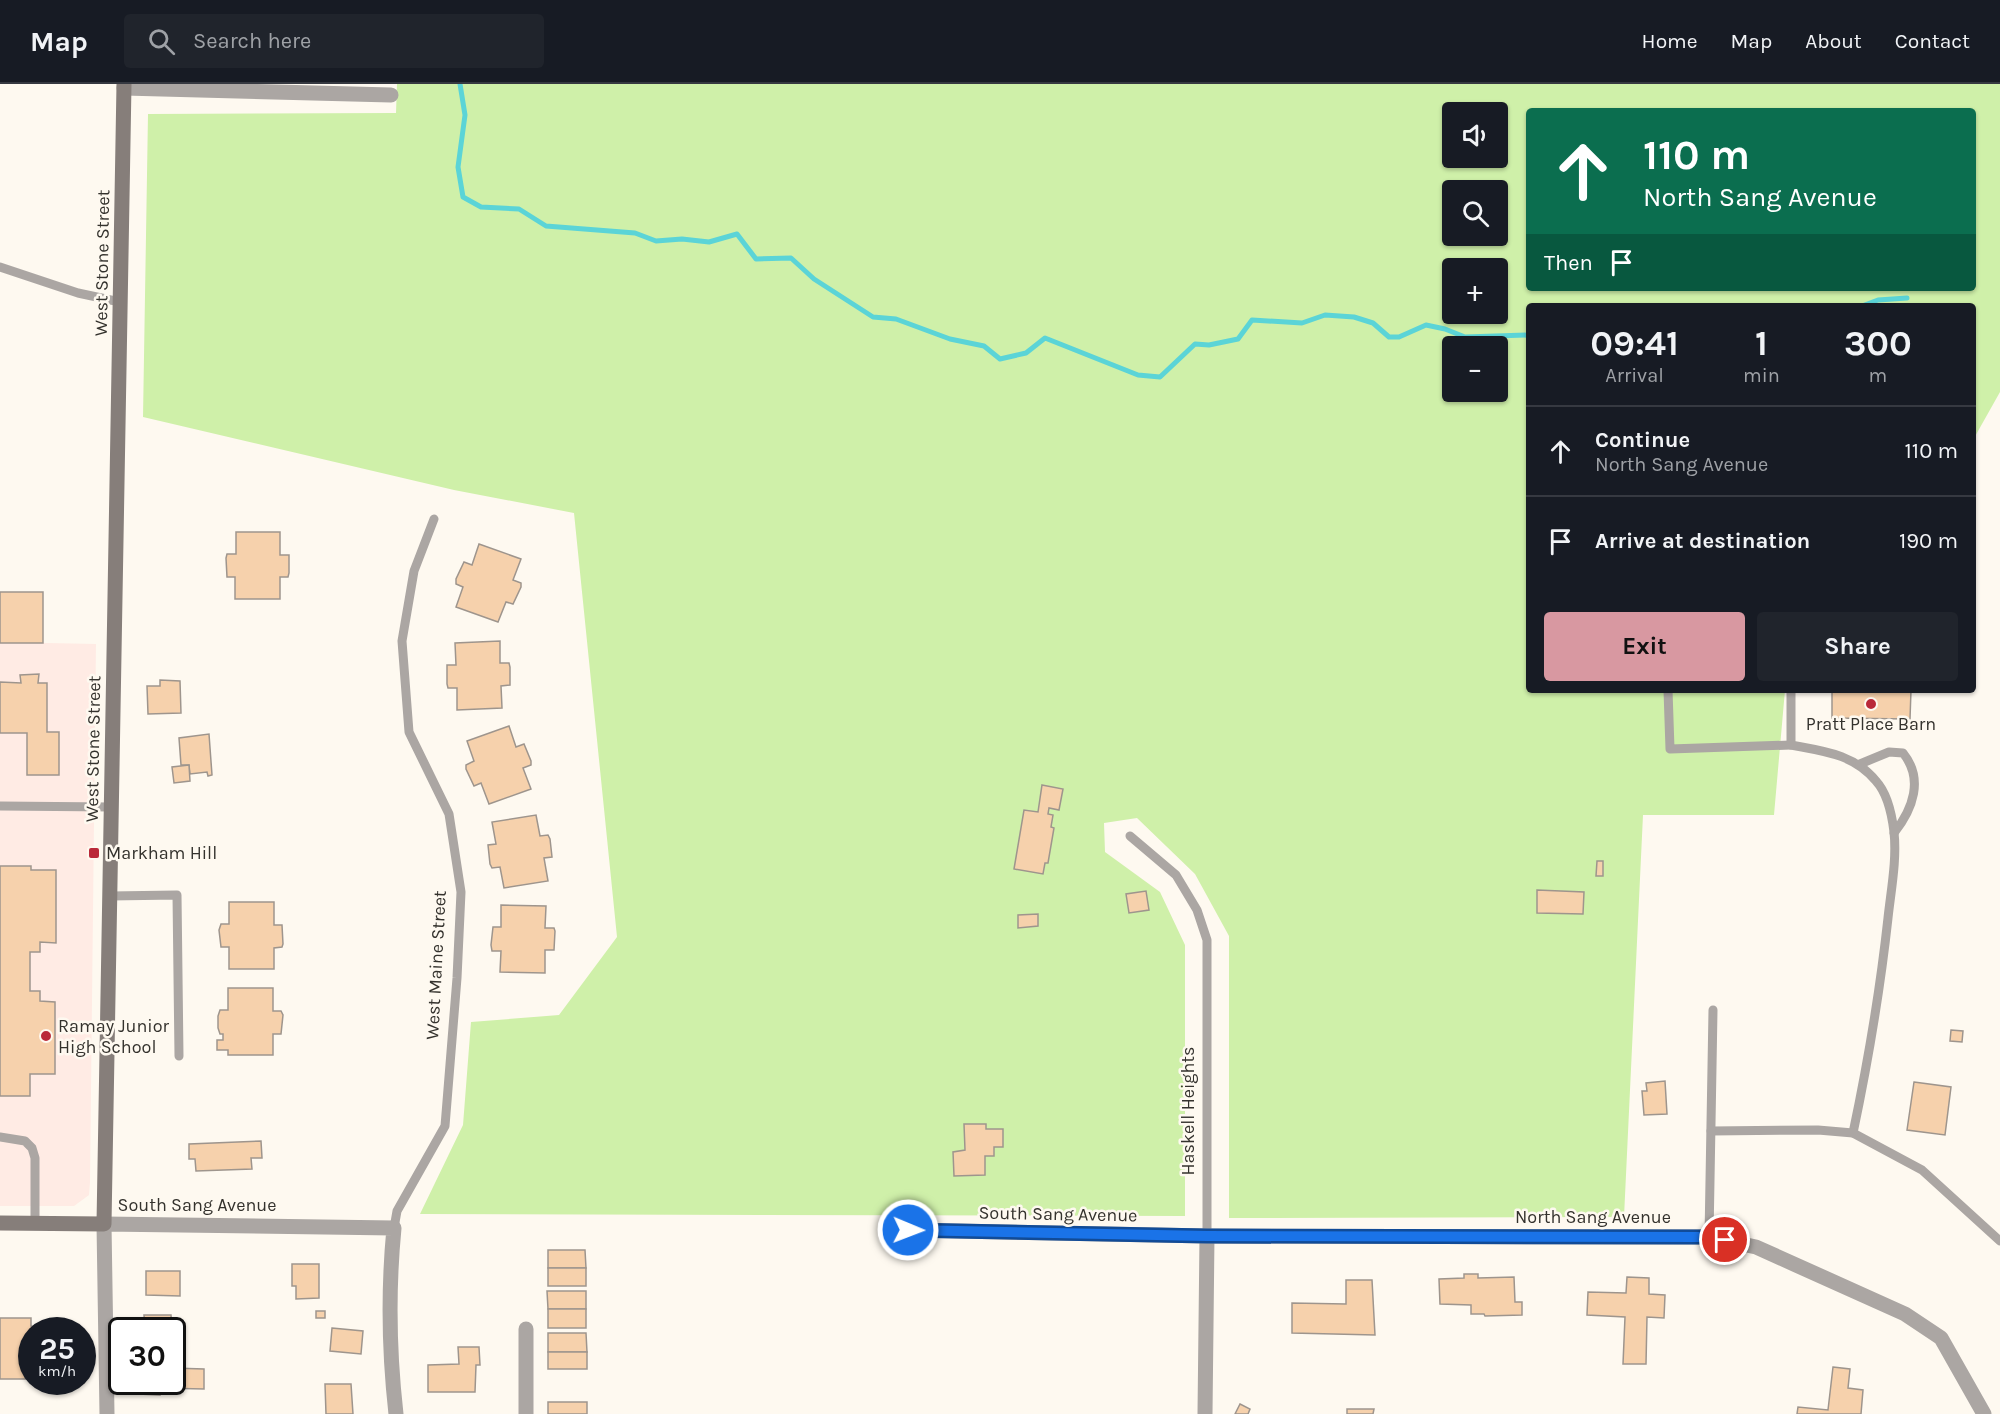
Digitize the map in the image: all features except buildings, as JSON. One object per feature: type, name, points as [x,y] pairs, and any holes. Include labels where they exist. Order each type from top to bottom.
[{"type":"street","points":[[124,86],[391,95]]},
{"type":"street","name":"West Stone Street","points":[[107,1414],[104,1224],[124,86]]},
{"type":"street","name":"South Sang Avenue","points":[[0,1223],[394,1228]]},
{"type":"street","name":"West Maine Street","points":[[394,1228],[389,1339],[396,1414]]},
{"type":"street","name":"South Sang Avenue","points":[[908,1230],[1207,1236]]},
{"type":"street","name":"North Sang Avenue","points":[[1207,1236],[1709,1237],[1756,1247],[1905,1314],[1941,1338],[1984,1414]]},
{"type":"street","name":"Haskell Heights","points":[[1205,1414],[1207,1236]]},
{"type":"street","points":[[526,1329],[526,1414]]},
{"type":"lane","points":[[0,267],[78,293],[120,302]]},
{"type":"lane","name":"West Maine Street","points":[[394,1228],[397,1211],[444,1125],[457,978],[461,892],[449,814],[409,732],[402,641],[414,571],[434,519]]},
{"type":"lane","points":[[1668,693],[1670,749],[1791,745],[1840,755],[1860,764],[1878,782],[1889,806],[1894,833],[1892,876],[1876,1020],[1853,1133]]},
{"type":"lane","points":[[1791,693],[1791,745]]},
{"type":"lane","points":[[1860,764],[1889,752],[1903,753],[1912,765],[1914,790],[1907,817],[1894,833]]},
{"type":"lane","points":[[0,806],[111,807]]},
{"type":"lane","name":"Haskell Heights","points":[[1130,836],[1176,875],[1197,910],[1207,940],[1207,1236]]},
{"type":"lane","points":[[110,896],[177,895],[179,1056]]},
{"type":"lane","points":[[1709,1237],[1713,1010]]},
{"type":"lane","points":[[1711,1131],[1818,1130],[1853,1133],[1922,1170],[2000,1241]]},
{"type":"lane","points":[[0,1137],[25,1141],[34,1152],[35,1223]]},
{"type":"shaded area","name":"Ramay Junior High School","points":[[0,642],[96,644],[90,1182],[89,1195],[74,1206],[0,1206]]},
{"type":"green space","points":[[397,84],[2000,84],[2000,392],[1976,435],[1976,303],[1526,303],[1526,693],[1785,693],[1774,815],[1643,815],[1624,1217],[1229,1218],[1229,936],[1195,874],[1137,818],[1104,823],[1105,852],[1160,892],[1185,945],[1185,1216],[420,1214],[463,1125],[471,1022],[559,1015],[617,937],[574,513],[454,490],[143,417],[148,114],[396,113]]},
{"type":"waterway","points":[[460,84],[465,115],[458,167],[463,197],[481,207],[519,209],[546,226],[635,233],[656,241],[682,239],[709,242],[737,234],[756,259],[791,258],[814,279],[873,317],[896,319],[950,339],[984,346],[1000,359],[1026,353],[1045,338],[1138,375],[1160,377],[1195,344],[1209,345],[1238,339],[1252,320],[1302,323],[1325,315],[1354,317],[1373,323],[1389,337],[1399,337],[1426,325],[1465,337],[1526,335]]},
{"type":"waterway","points":[[1870,303],[1878,300],[1907,298]]},
{"type":"place","name":"Pratt Place Barn","points":[[1871,704]]},
{"type":"place","name":"Markham Hill","points":[[94,853]]},
{"type":"place","name":"Ramay Junior High School","points":[[46,1036]]},
{"type":"route","points":[[908,1230],[1207,1236],[1709,1237],[1725,1240]]}]
